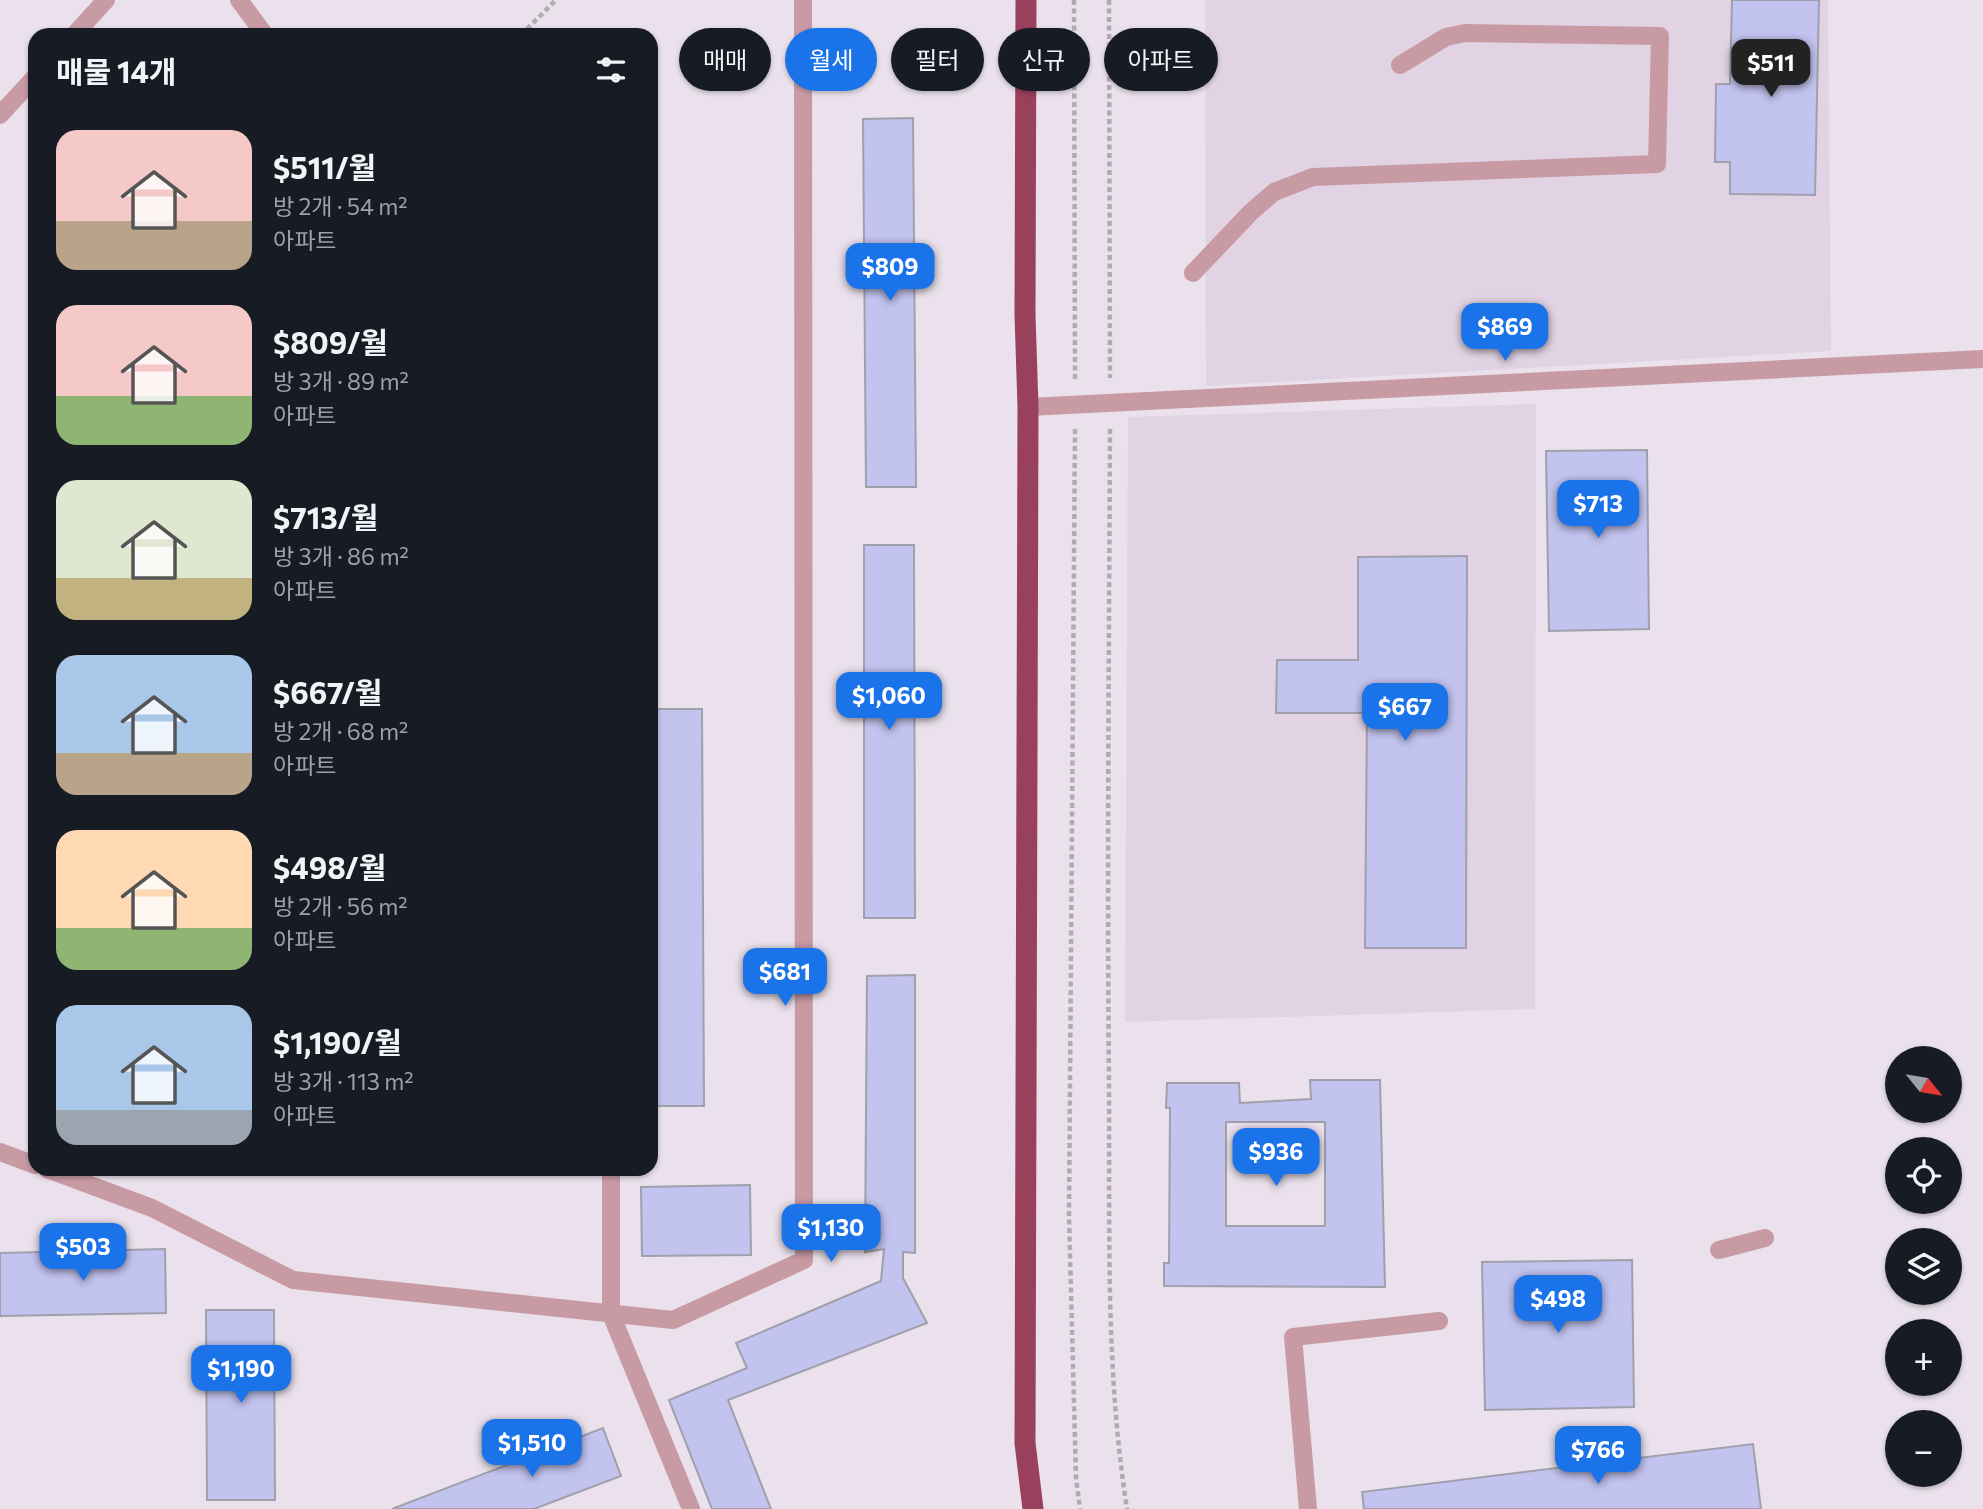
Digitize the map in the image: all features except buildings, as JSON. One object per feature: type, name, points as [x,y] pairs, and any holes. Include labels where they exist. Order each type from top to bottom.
[{"type":"highway","points":[[1026,0],[1028,407],[1025,1443],[1033,1509]]},
{"type":"street","points":[[80,28],[106,0]]},
{"type":"street","points":[[239,0],[260,28]]},
{"type":"street","points":[[66,1176],[152,1208],[293,1280],[673,1320],[804,1261],[803,0]]},
{"type":"street","points":[[1193,273],[1251,212],[1274,192],[1313,177],[1657,164],[1660,36],[1465,33],[1446,37],[1400,65]]},
{"type":"street","points":[[0,115],[28,85]]},
{"type":"street","points":[[1028,407],[1983,359]]},
{"type":"street","points":[[0,1152],[28,1162]]},
{"type":"street","points":[[611,1176],[611,1314],[691,1509]]},
{"type":"street","points":[[1719,1250],[1765,1238]]},
{"type":"street","points":[[1308,1509],[1293,1337],[1440,1321]]},
{"type":"path","points":[[528,28],[556,0]]},
{"type":"path","points":[[1074,0],[1075,405],[1069,1216],[1076,1478],[1080,1509]]},
{"type":"path","points":[[1109,0],[1110,1339],[1126,1509]]},
{"type":"shaded area","points":[[1205,0],[1828,0],[1831,351],[1206,386],[1205,91],[1218,91],[1218,28],[1205,28]]},
{"type":"shaded area","points":[[1536,404],[1535,1009],[1125,1022],[1128,417]]}]
